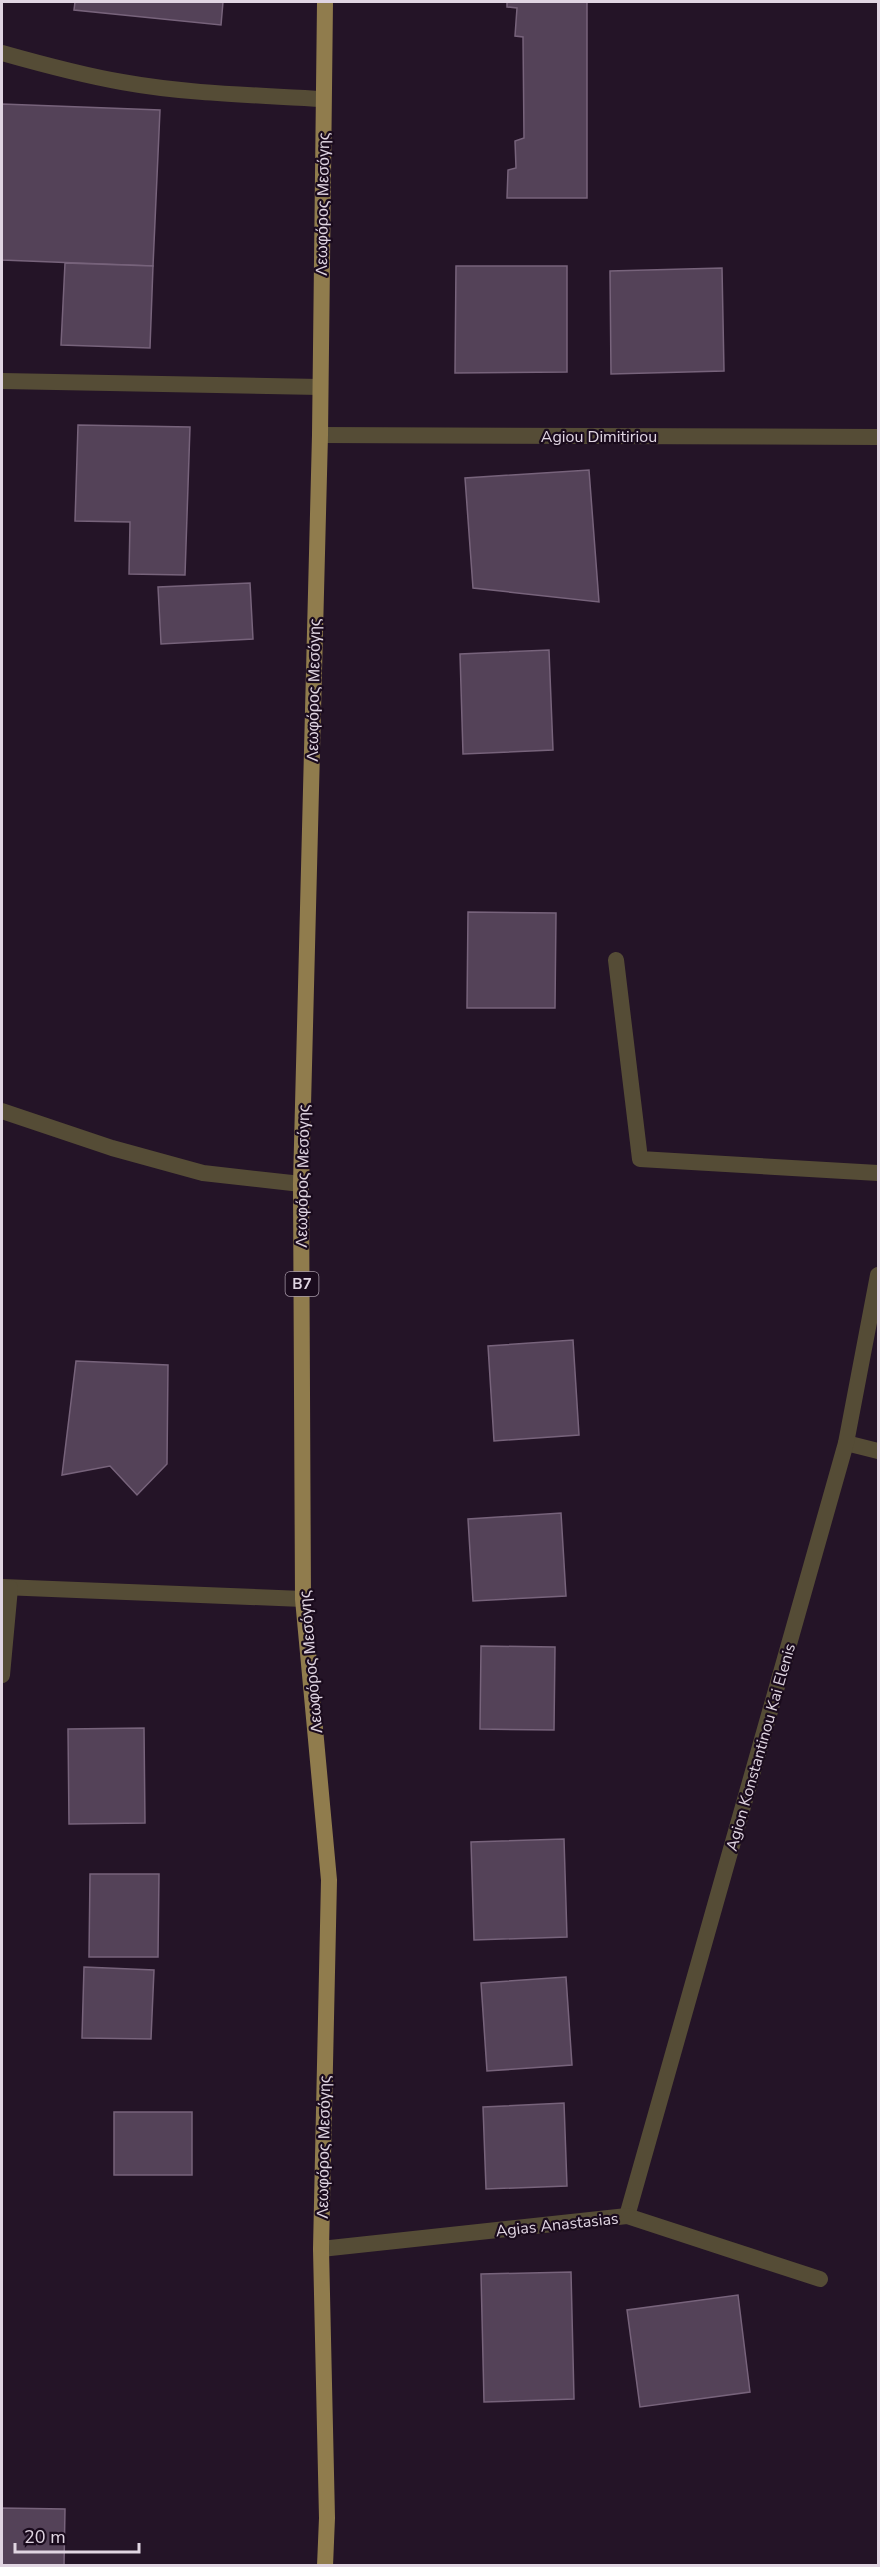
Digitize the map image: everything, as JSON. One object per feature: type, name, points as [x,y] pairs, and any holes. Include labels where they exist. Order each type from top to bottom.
[{"type":"main road","name":"Λεωφόρος Μεσόγης","points":[[325,2],[320,435],[301,1184],[303,1599],[329,1880],[321,2249],[327,2518],[325,2565]]},
{"type":"street","points":[[2,53],[124,83],[186,90],[323,99]]},
{"type":"street","points":[[2,381],[320,387]]},
{"type":"street","name":"Agiou Dimitiriou","points":[[320,435],[879,437]]},
{"type":"street","points":[[616,960],[639,1159],[879,1173]]},
{"type":"street","points":[[2,1111],[112,1148],[203,1173],[301,1184]]},
{"type":"street","name":"Agion Konstantinou Kai Elenis","points":[[627,2216],[846,1443],[879,1275]]},
{"type":"street","points":[[846,1443],[879,1451]]},
{"type":"street","points":[[2,1675],[6,1587],[303,1599]]},
{"type":"street","name":"Agias Anastasias","points":[[321,2249],[627,2216],[820,2279]]},
{"type":"building","points":[[75,2],[223,2],[221,25],[74,10]]},
{"type":"building","points":[[507,2],[587,2],[587,198],[507,198],[508,170],[516,168],[515,141],[524,138],[523,37],[515,36],[517,8],[507,7]]},
{"type":"building","points":[[2,104],[160,110],[153,266],[2,260]]},
{"type":"building","points":[[65,263],[153,266],[150,348],[61,345]]},
{"type":"building","points":[[456,266],[567,266],[567,372],[455,373]]},
{"type":"building","points":[[722,268],[724,371],[611,374],[610,271]]},
{"type":"building","points":[[78,425],[190,427],[185,575],[129,574],[130,522],[75,521]]},
{"type":"building","points":[[589,470],[599,602],[473,588],[465,478]]},
{"type":"building","points":[[250,583],[253,639],[161,644],[158,587]]},
{"type":"building","points":[[549,650],[553,750],[463,754],[460,654]]},
{"type":"building","points":[[468,912],[556,913],[555,1008],[467,1008]]},
{"type":"building","points":[[573,1340],[579,1435],[494,1441],[488,1346]]},
{"type":"building","points":[[76,1361],[168,1365],[167,1464],[137,1495],[110,1466],[62,1475]]},
{"type":"building","points":[[561,1513],[566,1596],[473,1601],[468,1519]]},
{"type":"building","points":[[481,1646],[555,1647],[554,1730],[480,1729]]},
{"type":"building","points":[[144,1728],[145,1823],[69,1824],[68,1729]]},
{"type":"building","points":[[564,1839],[567,1937],[474,1940],[471,1842]]},
{"type":"building","points":[[90,1874],[159,1874],[158,1957],[89,1957]]},
{"type":"building","points":[[84,1967],[154,1970],[151,2039],[82,2038]]},
{"type":"building","points":[[566,1977],[572,2065],[487,2071],[481,1983]]},
{"type":"building","points":[[564,2103],[567,2186],[486,2189],[483,2107]]},
{"type":"building","points":[[114,2112],[192,2112],[192,2175],[114,2175]]},
{"type":"building","points":[[571,2272],[574,2399],[484,2402],[481,2274]]},
{"type":"building","points":[[738,2295],[750,2392],[640,2407],[627,2310]]},
{"type":"building","points":[[2,2508],[65,2509],[64,2566],[2,2566]]}]
